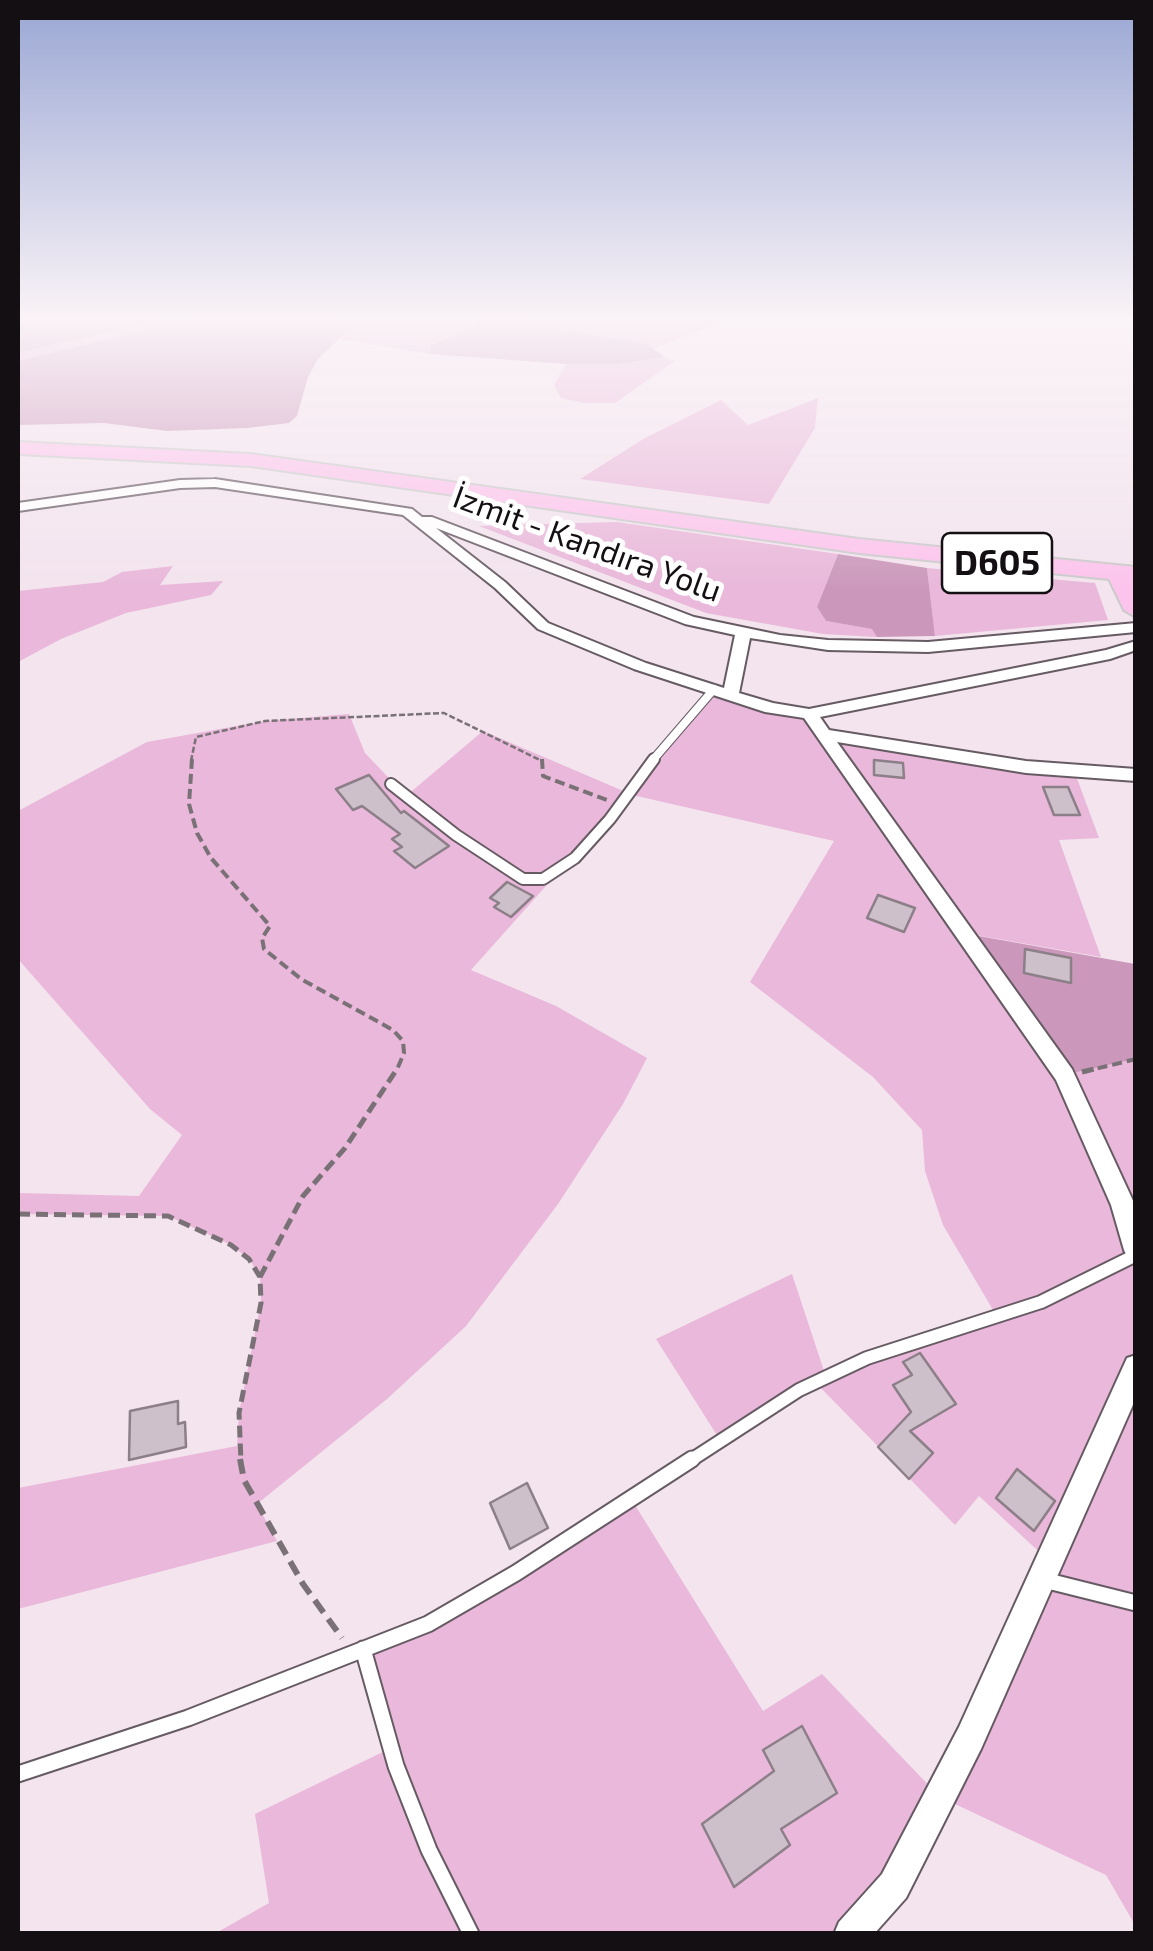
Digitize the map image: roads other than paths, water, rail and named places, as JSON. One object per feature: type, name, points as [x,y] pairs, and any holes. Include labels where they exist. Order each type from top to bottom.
[{"type":"highway","points":[[18,436],[150,440],[325,456],[1130,568],[1136,610]]},
{"type":"highway","name":"İzmit - Kandıra Yolu","points":[[18,448],[308,467],[859,546],[1130,568]]},
{"type":"street","name":"İzmit - Kandıra Yolu","points":[[18,507],[180,484],[216,483],[407,512],[643,606],[743,633],[828,645],[985,643],[1136,628]]},
{"type":"street","points":[[407,512],[500,585],[543,626],[640,666],[771,708],[809,714],[1110,654],[1136,644]]},
{"type":"street","points":[[732,696],[743,633]]},
{"type":"street","points":[[809,714],[1064,1075],[1123,1205],[1136,1253]]},
{"type":"street","points":[[823,734],[1026,768],[1136,775]]},
{"type":"street","points":[[851,1934],[894,1886],[970,1738],[1136,1367]]},
{"type":"lane","points":[[390,784],[456,835],[523,879],[543,879],[559,872],[621,804],[669,738],[714,690]]},
{"type":"lane","points":[[18,1774],[188,1718],[428,1624],[516,1574],[798,1390],[867,1358],[1041,1302],[1136,1253]]},
{"type":"lane","points":[[1041,1579],[1136,1603]]},
{"type":"lane","points":[[358,1650],[396,1766],[430,1850],[471,1934]]}]
